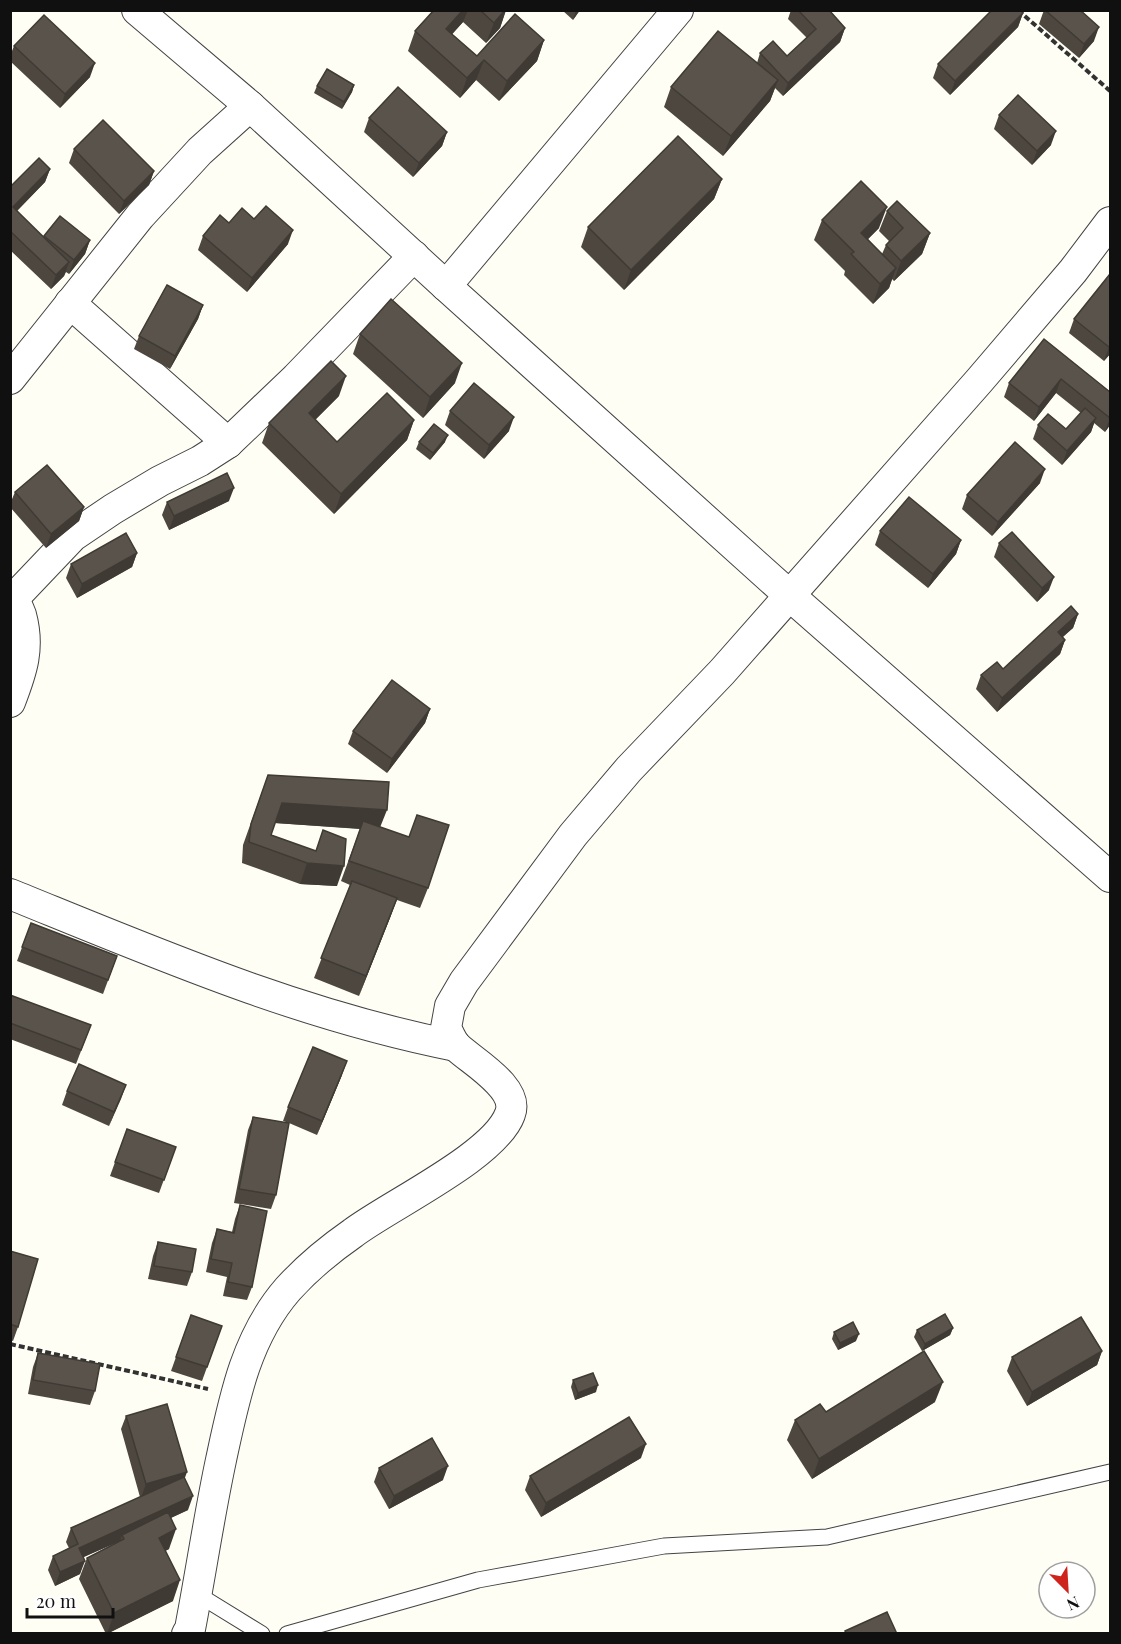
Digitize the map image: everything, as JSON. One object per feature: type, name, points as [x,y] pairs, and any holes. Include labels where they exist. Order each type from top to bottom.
[{"type":"street","points":[[137,10],[250,106],[789,595],[1110,877]]},
{"type":"street","points":[[446,286],[678,10]]},
{"type":"street","points":[[10,379],[140,216],[200,151],[250,106]]},
{"type":"street","points":[[187,1634],[190,1629],[211,1507],[235,1396],[259,1330],[288,1290],[318,1260],[354,1232],[475,1155],[500,1132],[511,1113],[510,1096],[480,1065],[456,1046],[446,1028],[450,1006],[464,982],[573,835],[622,777],[722,672],[979,381],[1073,271],[1110,222]]},
{"type":"street","points":[[10,702],[26,655],[25,630],[12,596],[73,536],[113,509],[228,443],[296,378],[414,256]]},
{"type":"street","points":[[70,303],[228,443]]},
{"type":"street","points":[[10,894],[188,967],[272,998],[389,1032],[456,1046]]},
{"type":"lane","points":[[287,1634],[307,1626],[478,1580],[664,1546],[827,1537],[1110,1472]]},
{"type":"lane","points":[[196,1594],[262,1634]]},
{"type":"path","points":[[1018,10],[1110,91]]},
{"type":"path","points":[[10,1344],[235,1396]]},
{"type":"building","points":[[434,10],[463,10],[446,29],[477,56],[515,14],[544,40],[507,81],[484,60],[467,78],[415,31]]},
{"type":"building","points":[[480,10],[505,10],[494,23]]},
{"type":"building","points":[[798,10],[829,10],[845,28],[788,83],[760,53],[773,41],[787,56],[816,29]]},
{"type":"building","points":[[992,10],[1020,10],[1023,13],[955,81],[938,64]]},
{"type":"building","points":[[1045,10],[1080,10],[1099,27],[1084,44]]},
{"type":"building","points":[[44,15],[95,63],[65,94],[14,46]]},
{"type":"building","points":[[718,31],[778,80],[731,136],[671,87]]},
{"type":"building","points":[[327,69],[354,85],[344,102],[317,86]]},
{"type":"building","points":[[398,87],[447,132],[419,163],[369,118]]},
{"type":"building","points":[[1018,95],[1056,131],[1037,151],[999,115]]},
{"type":"building","points":[[103,120],[154,171],[124,201],[74,149]]},
{"type":"building","points":[[678,136],[722,179],[631,270],[588,227]]},
{"type":"building","points":[[39,158],[50,169],[13,207],[69,262],[56,275],[10,231],[10,187]]},
{"type":"building","points":[[861,181],[887,207],[861,233],[896,268],[880,284],[851,254],[854,252],[822,220]]},
{"type":"building","points":[[897,201],[930,233],[901,261],[886,245],[903,228],[887,211]]},
{"type":"building","points":[[266,206],[293,230],[252,278],[203,236],[220,215],[229,223],[242,208],[254,219]]},
{"type":"building","points":[[60,216],[90,240],[74,260],[44,236]]},
{"type":"building","points":[[1110,274],[1110,346],[1109,347],[1074,319]]},
{"type":"building","points":[[167,285],[203,305],[175,356],[139,336]]},
{"type":"building","points":[[391,299],[462,363],[430,397],[360,334]]},
{"type":"building","points":[[1044,339],[1110,392],[1110,418],[1061,379],[1039,407],[1009,383]]},
{"type":"building","points":[[331,361],[346,376],[309,413],[337,442],[387,393],[414,420],[341,494],[269,423]]},
{"type":"building","points":[[474,383],[514,417],[489,445],[450,411]]},
{"type":"building","points":[[1085,408],[1096,418],[1067,451],[1038,425],[1048,414],[1066,429]]},
{"type":"building","points":[[434,424],[448,435],[433,453],[419,442]]},
{"type":"building","points":[[1015,442],[1045,469],[998,522],[967,495]]},
{"type":"building","points":[[47,465],[84,507],[51,534],[15,492]]},
{"type":"building","points":[[227,473],[234,488],[174,516],[167,502]]},
{"type":"building","points":[[909,497],[961,540],[933,574],[880,531]]},
{"type":"building","points":[[1012,532],[1054,577],[1042,588],[999,543]]},
{"type":"building","points":[[126,533],[137,553],[82,584],[71,564]]},
{"type":"building","points":[[1071,606],[1078,614],[1058,632],[1065,640],[1002,698],[981,675],[997,662],[1003,669]]},
{"type":"building","points":[[392,680],[430,709],[392,759],[353,731]]},
{"type":"building","points":[[268,775],[389,782],[387,810],[282,803],[271,835],[316,851],[323,830],[346,839],[344,866],[307,863],[249,842],[251,824]]},
{"type":"building","points":[[417,815],[449,825],[428,888],[349,861],[363,821],[409,837]]},
{"type":"building","points":[[352,881],[397,898],[366,976],[321,958]]},
{"type":"building","points":[[31,923],[117,956],[108,980],[22,947]]},
{"type":"building","points":[[10,995],[91,1025],[81,1050],[10,1023]]},
{"type":"building","points":[[313,1047],[347,1061],[322,1121],[288,1107]]},
{"type":"building","points":[[79,1064],[126,1085],[114,1112],[67,1091]]},
{"type":"building","points":[[253,1117],[289,1123],[276,1195],[239,1189]]},
{"type":"building","points":[[127,1129],[176,1147],[164,1180],[115,1162]]},
{"type":"building","points":[[240,1205],[267,1211],[252,1287],[228,1282],[232,1263],[211,1259],[217,1229],[234,1233]]},
{"type":"building","points":[[158,1242],[196,1249],[192,1272],[154,1266]]},
{"type":"building","points":[[10,1251],[38,1259],[18,1327],[10,1324]]},
{"type":"building","points":[[945,1314],[953,1328],[925,1344],[917,1330]]},
{"type":"building","points":[[191,1315],[222,1326],[207,1367],[176,1357]]},
{"type":"building","points":[[1081,1317],[1102,1351],[1032,1392],[1012,1357]]},
{"type":"building","points":[[853,1322],[859,1334],[840,1343],[834,1332]]},
{"type":"building","points":[[924,1351],[943,1382],[819,1459],[795,1420],[820,1404],[826,1412]]},
{"type":"building","points":[[38,1353],[100,1364],[95,1391],[33,1380]]},
{"type":"building","points":[[593,1373],[598,1385],[578,1393],[573,1380]]},
{"type":"building","points":[[167,1404],[187,1472],[146,1484],[126,1416]]},
{"type":"building","points":[[629,1417],[646,1444],[546,1503],[530,1476]]},
{"type":"building","points":[[432,1438],[448,1466],[394,1496],[379,1468]]},
{"type":"building","points":[[184,1477],[193,1496],[79,1548],[85,1561],[60,1572],[53,1556],[78,1544],[71,1528]]},
{"type":"building","points":[[168,1512],[176,1529],[159,1538],[180,1580],[114,1613],[87,1558],[124,1539],[122,1535]]},
{"type":"building","points":[[887,1612],[897,1634],[846,1634],[845,1631]]}]
